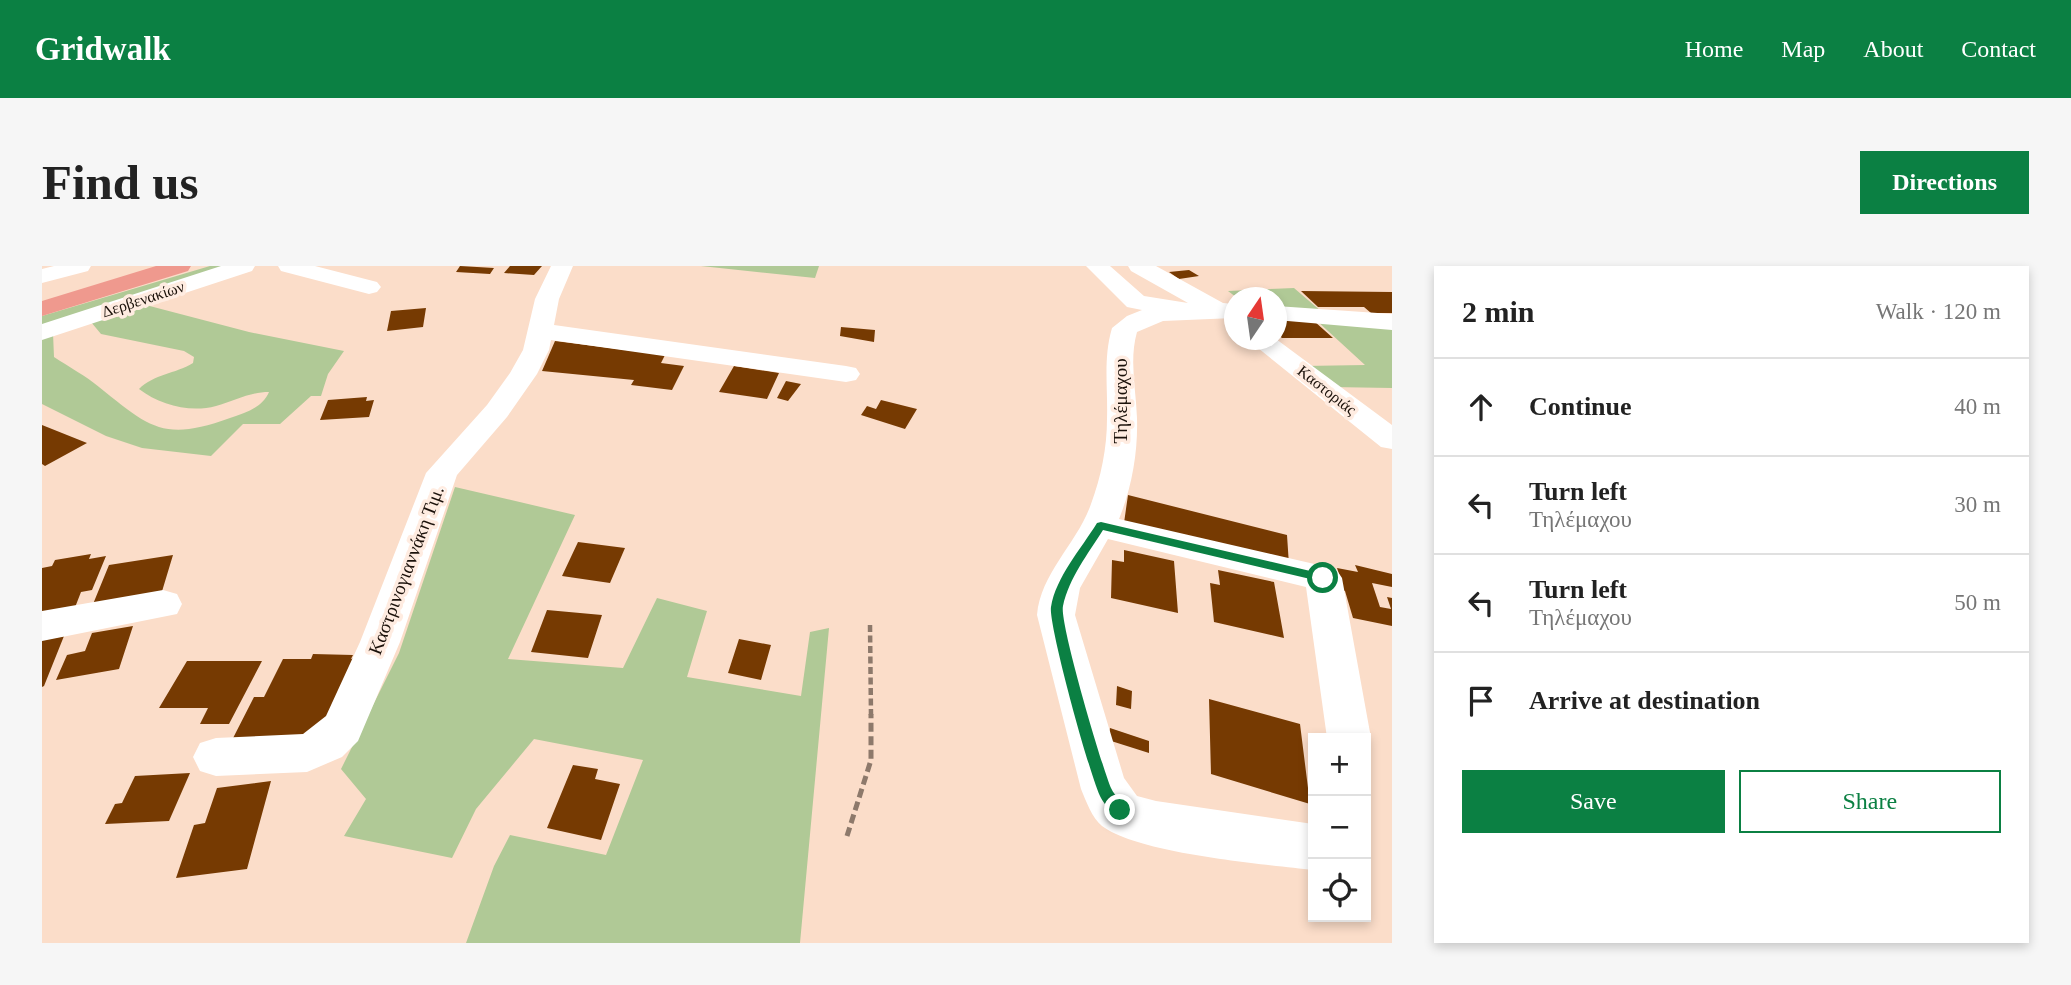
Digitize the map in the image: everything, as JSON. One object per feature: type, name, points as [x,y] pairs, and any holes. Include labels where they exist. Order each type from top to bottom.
[{"type":"highway","points":[[42,294],[133,266]]},
{"type":"highway","points":[[42,309],[180,266]]},
{"type":"street","points":[[42,276],[80,266]]},
{"type":"street","name":"Δερβενακίων","points":[[42,332],[244,266]]},
{"type":"street","points":[[289,266],[369,287]]},
{"type":"street","name":"Καστρινογιαννάκη Τιμ.","points":[[216,757],[307,753],[326,744],[342,728],[380,642],[442,473],[510,395],[531,361],[542,331],[547,299],[562,266]]},
{"type":"street","points":[[1097,266],[1136,302],[1218,313]]},
{"type":"street","points":[[1139,266],[1218,313]]},
{"type":"street","name":"Τηλέμαχου","points":[[1218,313],[1135,322],[1123,332],[1120,351],[1121,449],[1101,526],[1060,592],[1056,609],[1058,627],[1107,795],[1128,816],[1308,846]]},
{"type":"street","points":[[1287,314],[1392,322]]},
{"type":"street","points":[[542,331],[846,374]]},
{"type":"street","name":"Καστοριάς","points":[[1274,350],[1392,440]]},
{"type":"street","points":[[1101,526],[1323,578],[1348,733]]},
{"type":"street","points":[[42,626],[163,604]]},
{"type":"path","points":[[847,836],[871,760],[870,625]]},
{"type":"green space","points":[[210,266],[231,266],[42,327],[42,316]]},
{"type":"green space","points":[[701,266],[819,266],[815,278]]},
{"type":"green space","points":[[1287,288],[1294,288],[1322,312],[1287,310]]},
{"type":"green space","points":[[142,304],[249,332],[344,351],[328,374],[321,396],[311,396],[280,424],[243,424],[211,456],[142,448],[106,436],[42,404],[42,337],[53,333],[54,357],[89,379],[132,413],[159,427],[173,430],[208,425],[247,412],[266,398],[269,392],[196,409],[166,403],[139,389],[151,380],[193,363],[194,357],[184,351],[101,334],[91,322]]},
{"type":"green space","points":[[1316,320],[1392,326],[1392,388],[1331,387],[1304,366],[1365,365]]},
{"type":"green space","points":[[455,487],[575,515],[508,659],[623,668],[657,598],[707,611],[687,677],[801,696],[810,632],[829,628],[800,943],[466,943],[494,866],[510,835],[606,855],[643,760],[534,739],[476,809],[452,858],[344,836],[366,799],[341,769],[399,653]]},
{"type":"building","points":[[460,266],[494,268],[490,274],[456,272]]},
{"type":"building","points":[[510,266],[542,266],[534,275],[504,273]]},
{"type":"building","points":[[1189,270],[1199,276],[1179,279],[1169,272]]},
{"type":"building","points":[[1301,291],[1392,292],[1392,313],[1371,313],[1364,307],[1318,307]]},
{"type":"building","points":[[426,308],[423,327],[387,331],[391,311]]},
{"type":"building","points":[[1287,321],[1314,321],[1333,338],[1287,338]]},
{"type":"building","points":[[841,327],[875,330],[874,342],[840,336]]},
{"type":"building","points":[[555,341],[665,355],[661,363],[684,366],[672,390],[631,385],[634,380],[542,371]]},
{"type":"building","points":[[734,366],[779,373],[767,399],[719,392]]},
{"type":"building","points":[[786,381],[801,384],[788,401],[777,398]]},
{"type":"building","points":[[367,397],[366,401],[374,400],[369,417],[320,420],[328,400]]},
{"type":"building","points":[[881,400],[917,409],[905,429],[861,415],[867,406],[876,409]]},
{"type":"building","points":[[42,425],[87,443],[45,466],[42,464]]},
{"type":"building","points":[[1128,495],[1287,535],[1289,565],[1124,523]]},
{"type":"building","points":[[578,542],[625,548],[610,583],[562,576]]},
{"type":"building","points":[[1124,550],[1174,561],[1178,613],[1111,598],[1112,560],[1124,562]]},
{"type":"building","points":[[91,554],[89,559],[106,556],[92,590],[81,592],[74,610],[42,615],[42,568],[52,566],[55,560]]},
{"type":"building","points":[[173,555],[160,598],[91,609],[109,565]]},
{"type":"building","points":[[1355,565],[1392,574],[1392,587],[1372,583],[1380,607],[1391,609],[1387,597],[1392,598],[1392,626],[1353,618],[1345,591],[1338,589],[1341,580],[1337,568],[1358,572]]},
{"type":"building","points":[[1218,570],[1274,582],[1284,638],[1214,622],[1210,583],[1220,585]]},
{"type":"building","points":[[547,610],[602,615],[588,658],[531,652]]},
{"type":"building","points":[[133,626],[119,669],[56,680],[67,655],[85,651],[92,633]]},
{"type":"building","points":[[64,636],[44,686],[42,687],[42,640]]},
{"type":"building","points":[[739,639],[771,645],[761,680],[728,673]]},
{"type":"building","points":[[313,654],[353,655],[351,659],[355,658],[318,745],[230,744],[254,697],[264,697],[283,659],[311,659]]},
{"type":"building","points":[[187,661],[262,661],[229,724],[200,724],[208,708],[159,708]]},
{"type":"building","points":[[1117,686],[1132,691],[1131,709],[1116,705]]},
{"type":"building","points":[[1209,699],[1300,724],[1308,803],[1211,774]]},
{"type":"building","points":[[1110,728],[1149,741],[1149,753],[1108,740]]},
{"type":"building","points":[[573,765],[598,769],[595,779],[620,784],[601,840],[547,828]]},
{"type":"building","points":[[190,773],[169,821],[105,824],[115,804],[122,803],[135,776]]},
{"type":"building","points":[[271,781],[247,869],[176,878],[194,825],[205,823],[217,788]]},
{"type":"route","points":[[1120,810],[1107,795],[1099,773],[1058,627],[1056,609],[1065,582],[1101,526],[1323,578]]}]
